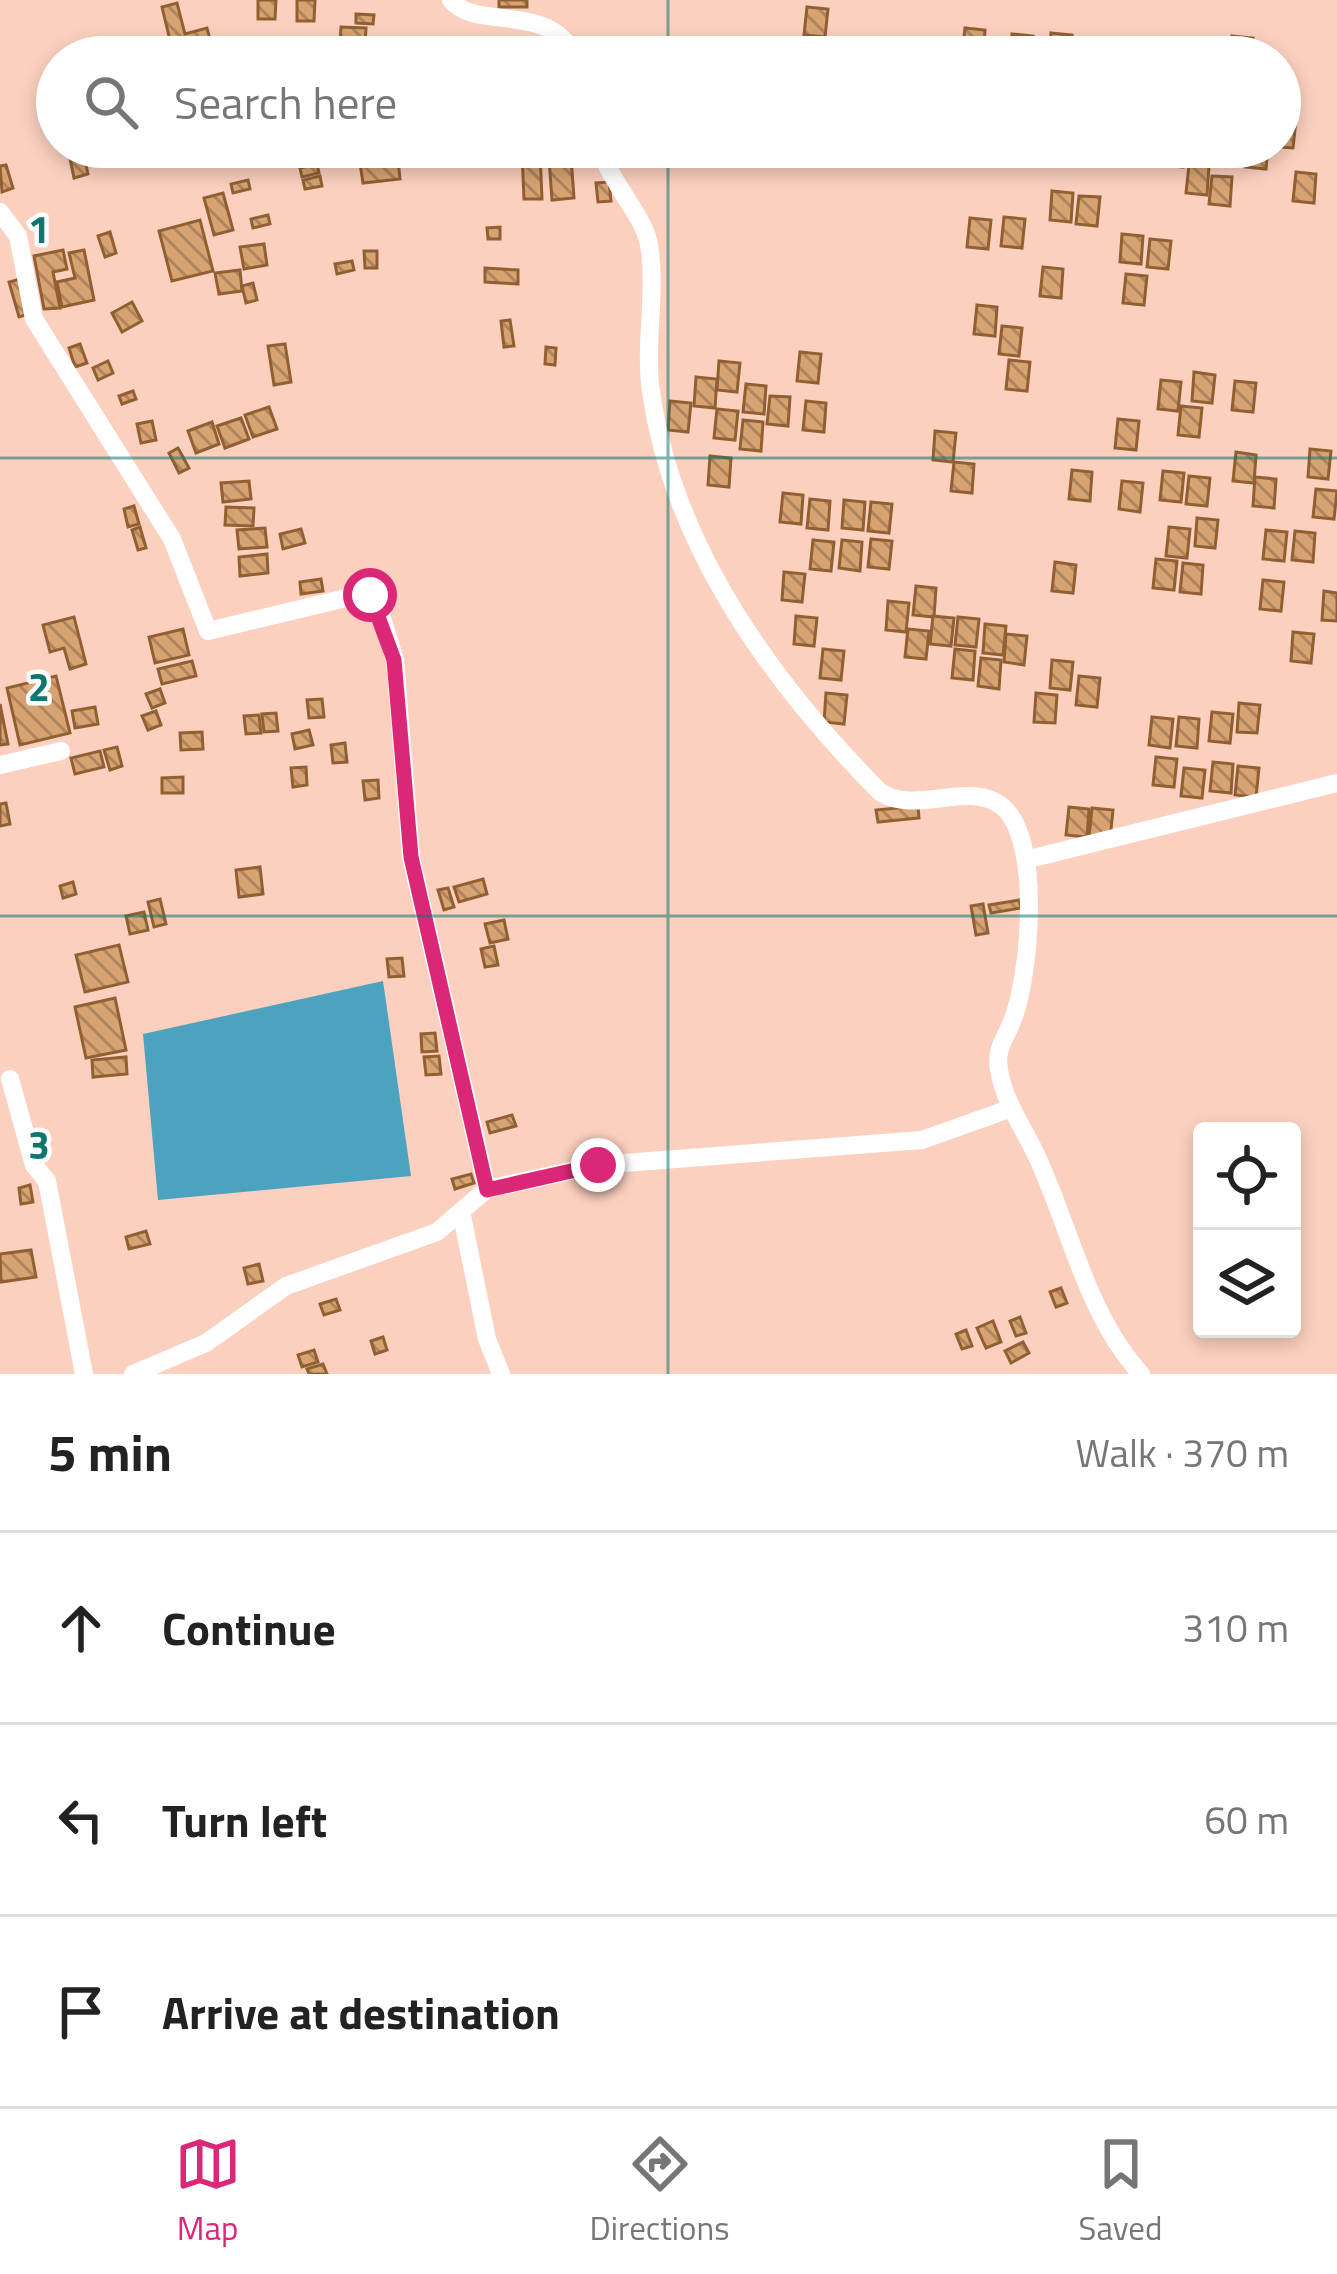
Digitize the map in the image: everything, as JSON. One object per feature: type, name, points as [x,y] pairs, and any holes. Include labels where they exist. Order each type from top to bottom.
[{"type":"street","points":[[451,0],[467,11],[516,14],[552,25],[560,36]]},
{"type":"street","points":[[606,168],[649,241],[650,386],[658,439],[677,507],[712,574],[806,712],[880,792],[891,799],[919,802],[982,797],[1000,804],[1029,859],[1013,1018],[999,1044],[998,1066],[1009,1109],[1038,1157],[1106,1326],[1142,1374]]},
{"type":"street","points":[[0,212],[18,236],[34,319],[172,538],[208,632],[362,593],[376,599],[394,660],[411,857],[487,1190]]},
{"type":"street","points":[[0,765],[61,751]]},
{"type":"street","points":[[1029,859],[1337,783]]},
{"type":"street","points":[[10,1079],[34,1165],[46,1181],[85,1374]]},
{"type":"street","points":[[133,1374],[206,1343],[286,1286],[406,1247],[462,1216],[487,1190],[598,1165],[922,1139],[1009,1109]]},
{"type":"street","points":[[462,1216],[487,1339],[501,1374]]},
{"type":"water","points":[[383,981],[411,1176],[158,1200],[143,1034]]},
{"type":"building","points":[[258,0],[276,0],[275,19],[258,19]]},
{"type":"building","points":[[297,0],[315,0],[314,21],[297,21]]},
{"type":"building","points":[[499,0],[527,0],[527,7],[499,7]]},
{"type":"building","points":[[177,3],[185,34],[207,28],[209,36],[169,36],[162,7]]},
{"type":"building","points":[[807,7],[828,9],[825,36],[804,35]]},
{"type":"building","points":[[356,14],[374,15],[373,24],[356,23]]},
{"type":"building","points":[[341,27],[366,28],[366,36],[340,36]]},
{"type":"building","points":[[965,28],[985,30],[985,36],[964,36]]},
{"type":"building","points":[[6,165],[13,188],[2,192],[0,166]]},
{"type":"building","points":[[72,168],[87,168],[88,174],[74,178]]},
{"type":"building","points":[[300,168],[318,168],[319,173],[302,177]]},
{"type":"building","points":[[361,168],[399,168],[400,179],[363,183]]},
{"type":"building","points":[[523,168],[541,168],[542,199],[524,199]]},
{"type":"building","points":[[550,168],[572,168],[574,198],[552,200]]},
{"type":"building","points":[[1189,168],[1209,168],[1207,195],[1186,193]]},
{"type":"building","points":[[1296,172],[1316,174],[1314,203],[1293,201]]},
{"type":"building","points":[[320,176],[322,186],[305,189],[303,180]]},
{"type":"building","points":[[1212,176],[1232,177],[1230,206],[1209,204]]},
{"type":"building","points":[[248,180],[250,189],[233,193],[231,184]]},
{"type":"building","points":[[609,182],[611,201],[598,202],[596,183]]},
{"type":"building","points":[[1052,191],[1073,193],[1071,222],[1050,220]]},
{"type":"building","points":[[223,193],[233,230],[214,235],[204,198]]},
{"type":"building","points":[[1079,196],[1100,197],[1097,226],[1076,224]]},
{"type":"building","points":[[268,215],[270,224],[253,228],[251,219]]},
{"type":"building","points":[[1004,217],[1025,219],[1022,248],[1001,246]]},
{"type":"building","points":[[970,218],[991,220],[988,249],[967,247]]},
{"type":"building","points":[[200,220],[213,271],[172,281],[159,231]]},
{"type":"building","points":[[500,227],[500,239],[488,239],[487,228]]},
{"type":"building","points":[[110,232],[116,253],[105,257],[98,236]]},
{"type":"building","points":[[1122,234],[1143,236],[1141,264],[1120,262]]},
{"type":"building","points":[[1150,239],[1171,241],[1168,269],[1147,267]]},
{"type":"building","points":[[264,244],[267,265],[244,269],[240,247]]},
{"type":"building","points":[[63,250],[67,269],[53,272],[60,308],[44,309],[34,256]]},
{"type":"building","points":[[84,250],[94,300],[62,307],[57,282],[75,278],[69,253]]},
{"type":"building","points":[[364,251],[377,251],[377,268],[365,268]]},
{"type":"building","points":[[352,261],[354,270],[337,274],[335,264]]},
{"type":"building","points":[[1043,267],[1063,269],[1061,298],[1040,296]]},
{"type":"building","points":[[485,268],[518,270],[518,284],[485,282]]},
{"type":"building","points":[[240,270],[242,291],[219,294],[215,273]]},
{"type":"building","points":[[1126,274],[1147,276],[1144,305],[1123,303]]},
{"type":"building","points":[[20,279],[29,314],[19,317],[9,282]]},
{"type":"building","points":[[253,283],[257,300],[246,303],[242,286]]},
{"type":"building","points":[[132,302],[142,321],[122,332],[112,313]]},
{"type":"building","points":[[977,305],[997,307],[995,336],[974,334]]},
{"type":"building","points":[[510,320],[514,346],[504,347],[501,321]]},
{"type":"building","points":[[1002,326],[1022,328],[1019,356],[999,354]]},
{"type":"building","points":[[80,344],[87,363],[75,367],[69,348]]},
{"type":"building","points":[[285,344],[291,382],[274,385],[268,346]]},
{"type":"building","points":[[546,347],[556,348],[555,365],[545,364]]},
{"type":"building","points":[[800,352],[821,354],[818,383],[797,381]]},
{"type":"building","points":[[1009,360],[1030,362],[1027,391],[1006,389]]},
{"type":"building","points":[[108,361],[113,373],[98,380],[93,368]]},
{"type":"building","points":[[719,361],[740,363],[737,392],[717,390]]},
{"type":"building","points":[[1194,372],[1215,375],[1212,403],[1192,401]]},
{"type":"building","points":[[696,377],[717,379],[715,408],[694,406]]},
{"type":"building","points":[[1161,380],[1181,382],[1178,411],[1158,409]]},
{"type":"building","points":[[1235,381],[1256,383],[1253,412],[1232,410]]},
{"type":"building","points":[[746,384],[766,386],[764,414],[743,412]]},
{"type":"building","points":[[133,391],[136,399],[122,404],[119,396]]},
{"type":"building","points":[[770,396],[790,397],[788,426],[767,424]]},
{"type":"building","points":[[670,401],[691,403],[688,432],[668,430]]},
{"type":"building","points":[[806,401],[826,403],[824,432],[803,430]]},
{"type":"building","points":[[1181,406],[1202,408],[1199,437],[1178,435]]},
{"type":"building","points":[[269,407],[277,429],[253,437],[245,415]]},
{"type":"building","points":[[717,409],[738,411],[735,440],[714,438]]},
{"type":"building","points":[[241,418],[249,439],[225,448],[217,426]]},
{"type":"building","points":[[1118,419],[1139,421],[1136,450],[1115,448]]},
{"type":"building","points":[[743,420],[763,422],[761,451],[740,449]]},
{"type":"building","points":[[152,421],[156,440],[141,443],[137,424]]},
{"type":"building","points":[[212,422],[219,444],[196,453],[188,431]]},
{"type":"building","points":[[935,431],[956,433],[953,462],[933,460]]},
{"type":"building","points":[[178,448],[189,468],[179,473],[169,453]]},
{"type":"building","points":[[1310,449],[1331,451],[1328,479],[1308,477]]},
{"type":"building","points":[[1236,452],[1256,455],[1254,483],[1233,481]]},
{"type":"building","points":[[710,456],[731,458],[729,487],[708,485]]},
{"type":"building","points":[[954,462],[974,464],[972,493],[951,491]]},
{"type":"building","points":[[1072,470],[1092,472],[1090,501],[1069,499]]},
{"type":"building","points":[[1163,471],[1184,473],[1181,502],[1160,500]]},
{"type":"building","points":[[1189,476],[1210,478],[1207,506],[1186,504]]},
{"type":"building","points":[[1255,477],[1276,479],[1274,508],[1253,506]]},
{"type":"building","points":[[249,481],[251,499],[223,502],[221,483]]},
{"type":"building","points":[[1122,481],[1143,483],[1140,512],[1119,509]]},
{"type":"building","points":[[1316,489],[1337,491],[1334,519],[1313,517]]},
{"type":"building","points":[[783,493],[803,495],[801,524],[780,522]]},
{"type":"building","points":[[810,499],[830,501],[828,530],[807,528]]},
{"type":"building","points":[[844,500],[865,502],[863,530],[842,528]]},
{"type":"building","points":[[871,502],[892,504],[889,533],[868,531]]},
{"type":"building","points":[[134,506],[139,524],[128,527],[124,509]]},
{"type":"building","points":[[226,507],[254,508],[253,526],[225,525]]},
{"type":"building","points":[[1197,518],[1218,520],[1215,548],[1195,546]]},
{"type":"building","points":[[140,527],[146,548],[138,550],[132,530]]},
{"type":"building","points":[[1169,527],[1190,529],[1187,558],[1166,556]]},
{"type":"building","points":[[265,528],[267,547],[239,549],[237,530]]},
{"type":"building","points":[[301,529],[305,543],[283,549],[280,534]]},
{"type":"building","points":[[1266,530],[1287,532],[1284,561],[1263,559]]},
{"type":"building","points":[[1295,531],[1315,533],[1313,562],[1292,560]]},
{"type":"building","points":[[871,539],[892,541],[889,569],[868,567]]},
{"type":"building","points":[[813,540],[834,542],[831,571],[810,569]]},
{"type":"building","points":[[842,540],[862,542],[860,571],[839,568]]},
{"type":"building","points":[[267,554],[268,573],[240,576],[239,557]]},
{"type":"building","points":[[1156,559],[1177,561],[1174,590],[1153,588]]},
{"type":"building","points":[[1055,562],[1076,565],[1073,593],[1052,591]]},
{"type":"building","points":[[1183,563],[1203,565],[1201,594],[1180,592]]},
{"type":"building","points":[[784,572],[805,574],[802,602],[782,600]]},
{"type":"building","points":[[321,579],[323,591],[301,594],[300,582]]},
{"type":"building","points":[[1263,580],[1284,582],[1281,611],[1260,609]]},
{"type":"building","points":[[916,586],[936,588],[934,617],[913,615]]},
{"type":"building","points":[[1324,591],[1337,593],[1337,621],[1322,620]]},
{"type":"building","points":[[888,601],[909,603],[906,632],[886,630]]},
{"type":"building","points":[[796,616],[817,618],[814,646],[794,644]]},
{"type":"building","points":[[933,616],[954,618],[951,646],[930,644]]},
{"type":"building","points":[[74,617],[86,664],[70,669],[64,648],[50,652],[43,625]]},
{"type":"building","points":[[958,617],[979,619],[976,647],[955,645]]},
{"type":"building","points":[[985,624],[1006,626],[1003,655],[983,653]]},
{"type":"building","points":[[183,629],[189,655],[155,663],[149,637]]},
{"type":"building","points":[[908,629],[929,631],[926,659],[905,657]]},
{"type":"building","points":[[1293,632],[1314,634],[1311,663],[1291,661]]},
{"type":"building","points":[[1006,634],[1027,636],[1024,665],[1004,662]]},
{"type":"building","points":[[823,649],[844,651],[841,680],[820,678]]},
{"type":"building","points":[[955,649],[975,651],[973,680],[952,678]]},
{"type":"building","points":[[981,658],[1001,660],[999,689],[978,686]]},
{"type":"building","points":[[1052,660],[1073,662],[1070,690],[1050,688]]},
{"type":"building","points":[[192,661],[196,676],[162,684],[158,669]]},
{"type":"building","points":[[56,676],[70,733],[20,745],[7,688]]},
{"type":"building","points":[[1079,676],[1100,678],[1097,707],[1076,705]]},
{"type":"building","points":[[160,689],[165,703],[152,708],[146,694]]},
{"type":"building","points":[[826,693],[847,695],[844,724],[824,722]]},
{"type":"building","points":[[1036,693],[1057,695],[1055,723],[1034,722]]},
{"type":"building","points":[[322,699],[324,717],[309,718],[307,700]]},
{"type":"building","points":[[1239,703],[1260,705],[1257,733],[1237,732]]},
{"type":"building","points":[[0,704],[8,744],[0,745]]},
{"type":"building","points":[[95,707],[98,724],[75,728],[72,711]]},
{"type":"building","points":[[156,711],[161,725],[148,730],[142,716]]},
{"type":"building","points":[[1212,712],[1233,714],[1230,743],[1209,741]]},
{"type":"building","points":[[276,713],[278,731],[264,732],[262,714]]},
{"type":"building","points":[[259,715],[261,733],[246,734],[244,716]]},
{"type":"building","points":[[1152,717],[1173,719],[1170,748],[1149,745]]},
{"type":"building","points":[[1179,717],[1199,719],[1197,748],[1176,746]]},
{"type":"building","points":[[309,730],[313,745],[295,749],[292,734]]},
{"type":"building","points":[[202,732],[203,749],[181,750],[180,733]]},
{"type":"building","points":[[345,743],[347,762],[333,763],[331,745]]},
{"type":"building","points":[[117,747],[122,766],[110,770],[104,750]]},
{"type":"building","points":[[100,751],[104,767],[75,774],[71,758]]},
{"type":"building","points":[[1156,757],[1177,759],[1174,787],[1153,785]]},
{"type":"building","points":[[1213,762],[1233,764],[1231,793],[1210,791]]},
{"type":"building","points":[[1238,766],[1259,768],[1256,797],[1235,795]]},
{"type":"building","points":[[306,767],[307,785],[293,787],[291,768]]},
{"type":"building","points":[[1184,768],[1205,770],[1202,798],[1181,796]]},
{"type":"building","points":[[183,777],[183,793],[162,793],[162,778]]},
{"type":"building","points":[[378,780],[379,798],[365,800],[363,781]]},
{"type":"building","points":[[6,803],[10,824],[0,826],[0,804]]},
{"type":"building","points":[[918,806],[919,818],[878,822],[876,810]]},
{"type":"building","points":[[1069,807],[1089,809],[1087,837],[1066,835]]},
{"type":"building","points":[[1092,808],[1113,810],[1110,839],[1089,837]]},
{"type":"building","points":[[260,867],[263,894],[239,897],[236,870]]},
{"type":"building","points":[[483,879],[487,894],[459,902],[454,887]]},
{"type":"building","points":[[73,882],[76,894],[63,898],[60,886]]},
{"type":"building","points":[[448,888],[454,907],[444,910],[438,890]]},
{"type":"building","points":[[160,899],[166,924],[154,927],[148,902]]},
{"type":"building","points":[[1019,900],[1021,908],[991,913],[989,905]]},
{"type":"building","points":[[983,904],[988,933],[976,935],[971,906]]},
{"type":"building","points":[[144,912],[148,930],[130,934],[126,916]]},
{"type":"building","points":[[504,920],[508,939],[490,943],[485,924]]},
{"type":"building","points":[[119,945],[128,982],[85,992],[76,955]]},
{"type":"building","points":[[494,946],[498,965],[485,967],[481,949]]},
{"type":"building","points":[[402,958],[404,976],[389,977],[387,959]]},
{"type":"building","points":[[115,998],[126,1050],[86,1058],[75,1007]]},
{"type":"building","points":[[435,1033],[437,1051],[422,1052],[421,1034]]},
{"type":"building","points":[[439,1056],[441,1074],[426,1075],[424,1057]]},
{"type":"building","points":[[126,1057],[127,1074],[93,1077],[92,1060]]},
{"type":"building","points":[[512,1115],[516,1126],[490,1133],[487,1122]]},
{"type":"building","points":[[471,1174],[474,1183],[455,1189],[452,1179]]},
{"type":"building","points":[[30,1185],[33,1202],[21,1204],[19,1188]]},
{"type":"building","points":[[146,1231],[150,1244],[129,1249],[126,1237]]},
{"type":"building","points":[[31,1250],[36,1277],[1,1282],[0,1254]]},
{"type":"building","points":[[259,1264],[263,1281],[248,1284],[244,1268]]},
{"type":"building","points":[[1061,1288],[1067,1303],[1056,1307],[1050,1292]]},
{"type":"building","points":[[336,1299],[340,1310],[324,1315],[320,1304]]},
{"type":"building","points":[[1020,1317],[1026,1333],[1016,1336],[1010,1321]]},
{"type":"building","points":[[993,1321],[1001,1342],[986,1348],[977,1328]]},
{"type":"building","points":[[966,1330],[972,1346],[962,1349],[956,1334]]},
{"type":"building","points":[[383,1337],[387,1350],[375,1354],[371,1341]]},
{"type":"building","points":[[1023,1342],[1029,1353],[1011,1363],[1005,1351]]},
{"type":"building","points":[[314,1350],[318,1362],[302,1367],[298,1355]]},
{"type":"building","points":[[323,1364],[327,1374],[309,1374],[307,1369]]},
{"type":"route","points":[[370,595],[376,599],[394,660],[411,857],[487,1190],[598,1165]]}]
